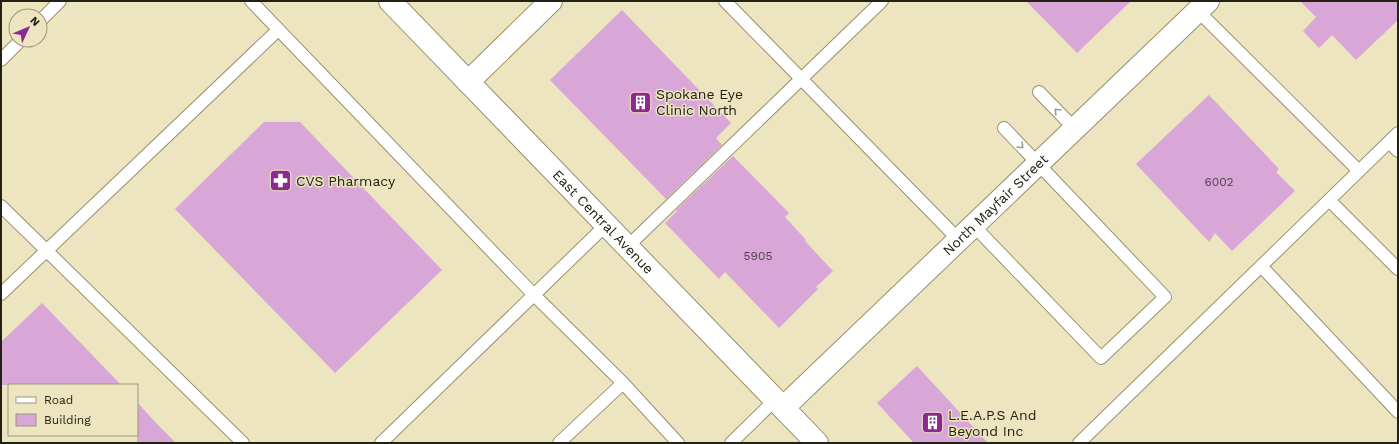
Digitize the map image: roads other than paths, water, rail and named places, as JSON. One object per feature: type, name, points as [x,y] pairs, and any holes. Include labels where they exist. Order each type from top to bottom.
[{"type":"street","name":"East Central Avenue","points":[[390,1],[817,443]]},
{"type":"street","points":[[468,82],[551,1]]},
{"type":"street","name":"North Mayfair Street","points":[[779,404],[966,232],[1203,6]]},
{"type":"lane","points":[[48,13],[60,1]]},
{"type":"lane","points":[[251,1],[534,295],[623,383],[678,443]]},
{"type":"lane","points":[[725,1],[801,79],[1101,358],[1165,297],[1004,128]]},
{"type":"lane","points":[[627,247],[882,1]]},
{"type":"lane","points":[[1203,6],[1359,171]]},
{"type":"lane","points":[[1,294],[278,30]]},
{"type":"lane","points":[[1,60],[13,48]]},
{"type":"lane","points":[[1039,92],[1075,129]]},
{"type":"lane","points":[[1079,443],[1398,133]]},
{"type":"lane","points":[[1389,142],[1398,151]]},
{"type":"lane","points":[[1329,200],[1398,269]]},
{"type":"lane","points":[[1,206],[243,443]]},
{"type":"lane","points":[[381,443],[606,225]]},
{"type":"lane","points":[[1261,266],[1398,412]]},
{"type":"lane","points":[[559,443],[623,383]]},
{"type":"lane","points":[[731,443],[779,404]]},
{"type":"place","name":"Spokane Eye Clinic North","points":[[641,102]]},
{"type":"place","name":"CVS Pharmacy","points":[[281,181]]},
{"type":"place","name":"L.E.A.P.S And Beyond Inc","points":[[932,423]]}]
